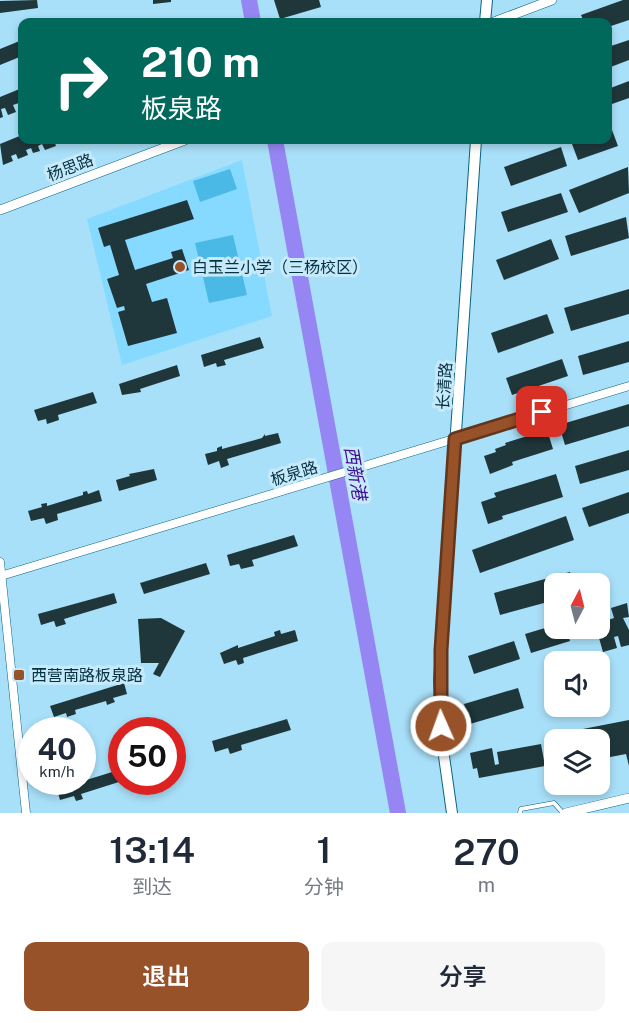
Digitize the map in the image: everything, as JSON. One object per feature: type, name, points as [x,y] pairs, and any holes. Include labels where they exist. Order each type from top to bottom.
[{"type":"main road","points":[[484,18],[486,0]]},
{"type":"main road","name":"长清路","points":[[452,813],[442,742],[439,680],[476,144]]},
{"type":"street","points":[[505,18],[552,0]]},
{"type":"street","name":"杨思路","points":[[0,210],[174,144]]},
{"type":"street","name":"板泉路","points":[[1,576],[629,386]]},
{"type":"street","points":[[0,562],[26,813]]},
{"type":"street","points":[[565,813],[629,798]]},
{"type":"lane","points":[[520,813],[521,809],[554,803],[565,813]]},
{"type":"shaded area","name":"白玉兰小学（三杨校区）","points":[[242,160],[272,316],[122,365],[87,219]]},
{"type":"shaded area","points":[[230,169],[237,189],[200,202],[193,181]]},
{"type":"shaded area","points":[[233,235],[247,295],[209,303],[195,243]]},
{"type":"building","points":[[37,0],[38,8],[0,13],[0,1]]},
{"type":"building","points":[[153,0],[171,0],[171,2],[153,4]]},
{"type":"building","points":[[274,0],[319,0],[321,7],[280,18]]},
{"type":"building","points":[[629,0],[629,20],[612,26],[612,18],[582,18],[581,15]]},
{"type":"building","points":[[629,40],[629,60],[612,66],[612,46]]},
{"type":"building","points":[[18,42],[18,58],[0,65],[0,49]]},
{"type":"building","points":[[629,81],[629,98],[612,104],[612,87]]},
{"type":"building","points":[[18,90],[18,103],[13,105],[16,112],[8,115],[5,108],[1,109],[3,117],[0,118],[0,97]]},
{"type":"building","points":[[612,130],[618,146],[578,160],[572,144],[612,144]]},
{"type":"building","points":[[18,137],[18,144],[42,144],[38,146],[40,151],[33,153],[31,148],[26,150],[28,155],[18,159],[16,154],[11,156],[13,161],[3,165],[0,144]]},
{"type":"building","points":[[42,144],[55,144],[56,146],[45,150]]},
{"type":"building","points":[[561,147],[567,166],[511,186],[504,167]]},
{"type":"building","points":[[628,167],[629,193],[579,213],[569,190]]},
{"type":"building","points":[[561,193],[568,212],[508,232],[501,212]]},
{"type":"building","points":[[187,200],[194,219],[125,240],[135,270],[173,258],[171,252],[182,249],[189,270],[146,284],[152,302],[167,298],[177,333],[128,346],[118,312],[125,310],[124,306],[117,308],[107,279],[119,275],[110,245],[104,247],[98,228]]},
{"type":"building","points":[[626,217],[629,238],[571,256],[565,236]]},
{"type":"building","points":[[551,239],[559,259],[504,280],[496,260]]},
{"type":"building","points":[[629,289],[629,314],[571,331],[564,308]]},
{"type":"building","points":[[547,314],[554,333],[498,353],[491,333]]},
{"type":"building","points":[[260,337],[264,348],[224,360],[226,365],[217,367],[216,363],[204,367],[201,355]]},
{"type":"building","points":[[629,341],[629,362],[583,375],[578,356]]},
{"type":"building","points":[[562,359],[568,376],[512,395],[506,378]]},
{"type":"building","points":[[177,365],[180,376],[140,389],[141,392],[122,395],[119,384]]},
{"type":"building","points":[[93,392],[97,403],[58,415],[59,420],[47,424],[46,419],[38,421],[34,410]]},
{"type":"building","points":[[629,404],[629,426],[565,445],[559,425]]},
{"type":"building","points":[[547,430],[553,449],[512,462],[513,465],[490,474],[484,456],[496,452],[495,449],[506,445],[505,443]]},
{"type":"building","points":[[278,433],[281,443],[227,459],[229,465],[221,468],[219,461],[208,465],[205,454],[217,451],[217,448],[222,446],[222,449],[262,438],[265,434],[265,436]]},
{"type":"building","points":[[629,450],[629,470],[580,484],[575,466]]},
{"type":"building","points":[[154,469],[157,480],[119,491],[116,480],[130,476],[129,474]]},
{"type":"building","points":[[556,474],[563,497],[502,516],[503,519],[488,524],[481,502],[496,497],[494,493]]},
{"type":"building","points":[[99,490],[102,501],[57,514],[58,520],[46,524],[44,518],[31,521],[28,511],[42,507],[41,504],[47,503],[47,506],[83,495],[83,492],[87,491],[88,494]]},
{"type":"building","points":[[629,492],[629,513],[589,527],[582,508]]},
{"type":"building","points":[[566,516],[574,540],[480,573],[472,550]]},
{"type":"building","points":[[294,535],[298,546],[252,560],[254,566],[241,569],[239,564],[230,566],[227,555]]},
{"type":"building","points":[[206,563],[210,574],[144,594],[140,583]]},
{"type":"building","points":[[544,579],[544,603],[500,615],[494,593]]},
{"type":"building","points":[[114,593],[117,603],[64,619],[66,624],[56,627],[54,621],[41,625],[38,614]]},
{"type":"building","points":[[627,603],[629,617],[623,618],[629,630],[629,645],[621,647],[618,636],[614,637],[617,648],[603,651],[599,639],[610,639],[610,619],[614,618],[611,608]]},
{"type":"building","points":[[161,618],[185,631],[160,677],[153,674],[159,663],[141,663],[138,619]]},
{"type":"building","points":[[544,628],[544,639],[569,639],[570,641],[531,653],[525,634]]},
{"type":"building","points":[[280,630],[281,634],[295,630],[298,641],[243,658],[244,663],[238,665],[236,660],[224,664],[220,653],[238,645],[238,648],[275,636],[274,632]]},
{"type":"building","points":[[514,641],[520,659],[474,674],[468,656]]},
{"type":"building","points":[[124,683],[127,694],[113,698],[115,702],[107,705],[106,701],[75,710],[76,714],[67,717],[66,713],[54,717],[50,706]]},
{"type":"building","points":[[518,688],[524,708],[470,724],[464,704]]},
{"type":"building","points":[[287,719],[291,730],[241,745],[242,750],[230,754],[228,748],[215,752],[212,741]]},
{"type":"building","points":[[629,720],[629,766],[626,754],[610,757],[610,729],[583,729]]},
{"type":"building","points":[[541,744],[544,766],[479,778],[477,768],[473,769],[470,753],[492,748],[495,765],[499,764],[497,752]]},
{"type":"building","points":[[108,773],[108,785],[96,789],[96,777]]},
{"type":"building","points":[[59,795],[81,795],[83,799],[76,801],[74,796],[60,800]]},
{"type":"waterway","name":"西新港","points":[[249,0],[252,18]]},
{"type":"waterway","name":"西新港","points":[[276,144],[398,813]]},
{"type":"place","name":"白玉兰小学（三杨校区）","points":[[180,267]]},
{"type":"place","name":"西营南路板泉路","points":[[19,675]]},
{"type":"route","points":[[441,726],[439,696],[441,650],[455,439],[542,412]]}]
